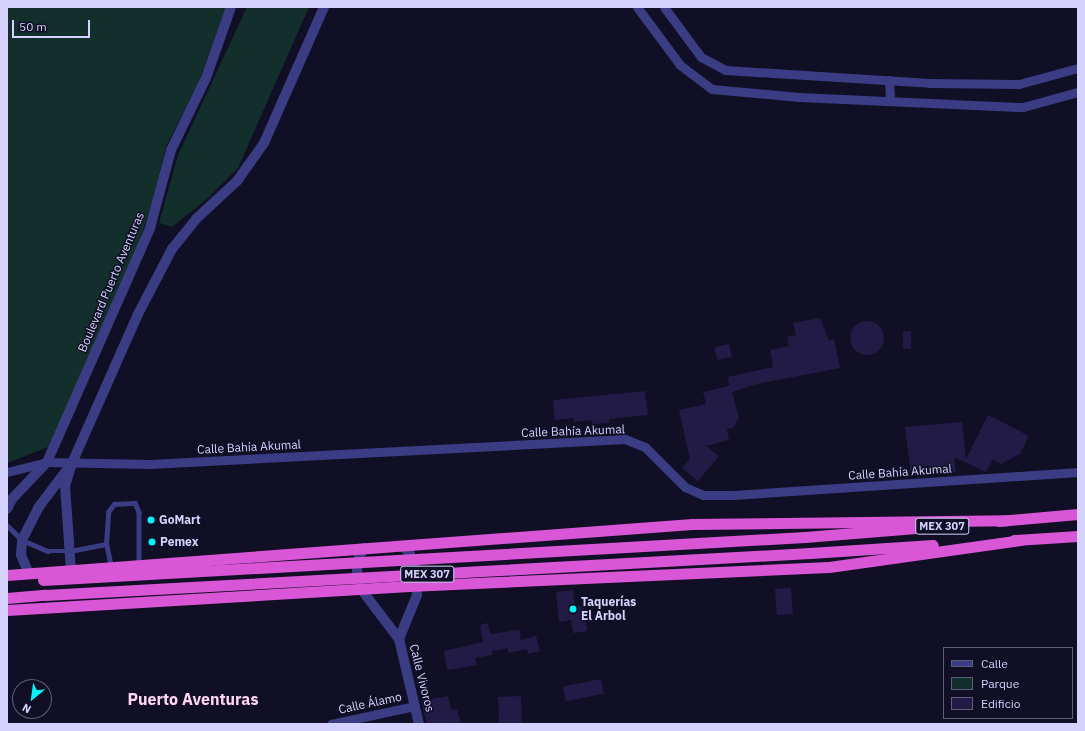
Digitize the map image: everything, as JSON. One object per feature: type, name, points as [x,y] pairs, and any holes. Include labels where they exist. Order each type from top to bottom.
[{"type":"highway","name":"MEX 307","points":[[7,582],[805,537],[1078,514]]},
{"type":"highway","points":[[7,575],[692,524],[1006,520]]},
{"type":"highway","name":"MEX 307","points":[[7,598],[810,553],[1078,536]]},
{"type":"highway","points":[[7,610],[417,586],[829,567],[1020,540]]},
{"type":"street","name":"Boulevard Puerto Aventuras","points":[[7,509],[12,499],[47,462],[150,228],[171,150],[206,78],[231,7]]},
{"type":"street","points":[[72,571],[64,486],[72,463],[138,314],[172,249],[196,219],[237,181],[264,143],[324,7]]},
{"type":"street","points":[[637,7],[680,65],[712,90],[799,97],[1023,107],[1078,92]]},
{"type":"street","points":[[664,7],[701,57],[725,70],[889,80],[1020,84],[1078,68]]},
{"type":"street","points":[[889,80],[890,100]]},
{"type":"street","name":"Calle Bahía Akumal","points":[[7,472],[47,462],[150,464],[625,439],[645,447],[685,487],[703,495],[733,495],[1078,472]]},
{"type":"street","points":[[29,574],[21,555],[22,540],[38,508],[72,463]]},
{"type":"street","points":[[364,548],[357,571],[361,589],[399,639],[415,604],[417,586],[415,568],[410,554],[403,546]]},
{"type":"street","name":"Calle Vivoros","points":[[399,639],[420,724]]},
{"type":"street","name":"Calle Álamo","points":[[331,724],[415,706]]},
{"type":"lane","points":[[112,568],[106,544],[108,512],[114,504],[135,503],[139,512],[139,566]]},
{"type":"lane","points":[[7,525],[22,540],[48,551],[70,550],[106,544]]},
{"type":"green space","points":[[7,7],[226,7],[198,83],[166,146],[153,200],[132,263],[48,447],[7,463]]},
{"type":"green space","points":[[247,7],[309,7],[238,168],[209,197],[172,227],[159,223],[178,155]]},
{"type":"building","points":[[820,318],[829,340],[834,339],[840,368],[757,384],[732,392],[739,418],[733,428],[727,429],[729,440],[706,446],[719,456],[698,481],[682,468],[690,459],[679,410],[706,404],[703,392],[729,386],[728,377],[773,367],[770,350],[789,346],[787,337],[796,335],[793,323]]},
{"type":"building","points":[[864,321],[870,321],[874,322],[881,328],[884,338],[883,345],[877,352],[870,355],[864,355],[860,354],[853,348],[850,341],[850,335],[851,331],[857,324]]},
{"type":"building","points":[[903,331],[911,331],[911,349],[903,349]]},
{"type":"building","points":[[729,344],[732,357],[717,360],[714,347]]},
{"type":"building","points":[[645,391],[648,415],[609,419],[609,423],[592,424],[592,420],[574,422],[574,418],[555,420],[553,400]]},
{"type":"building","points":[[988,415],[1029,436],[1020,454],[1001,464],[993,459],[986,472],[954,457],[956,472],[911,475],[905,427],[962,422],[966,459]]},
{"type":"building","points":[[791,588],[793,614],[777,615],[775,589]]},
{"type":"building","points":[[573,590],[575,607],[584,605],[587,631],[573,633],[571,620],[559,622],[556,592]]},
{"type":"building","points":[[488,623],[490,634],[519,630],[521,640],[536,636],[540,651],[528,654],[527,649],[508,653],[508,648],[492,651],[492,655],[475,658],[477,665],[447,670],[444,651],[483,642],[480,625]]},
{"type":"building","points":[[601,679],[604,694],[566,701],[563,686]]},
{"type":"building","points":[[448,696],[451,710],[457,709],[461,724],[427,724],[421,701]]},
{"type":"building","points":[[521,696],[522,724],[499,724],[498,697]]},
{"type":"place","name":"GoMart","points":[[151,520]]},
{"type":"place","name":"Pemex","points":[[152,542]]},
{"type":"place","name":"Taquerías El Arbol","points":[[573,609]]},
{"type":"district","name":"Puerto Aventuras","points":[[193,699]]}]
